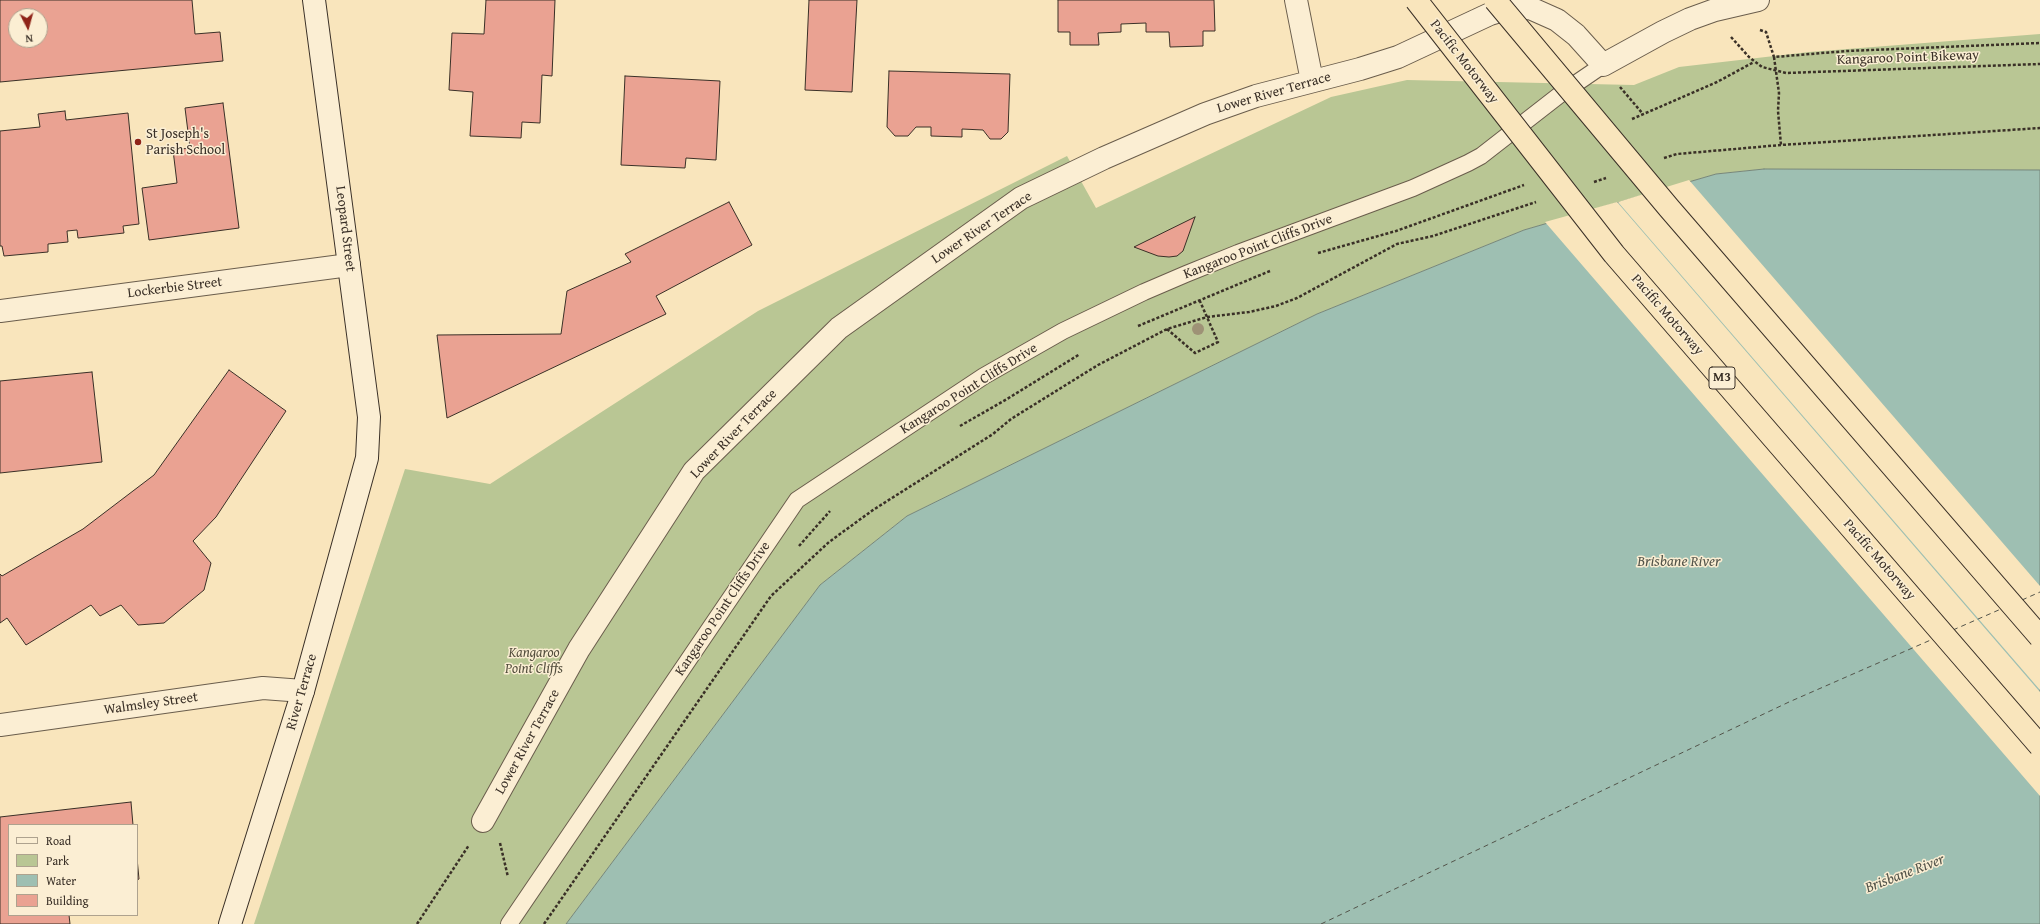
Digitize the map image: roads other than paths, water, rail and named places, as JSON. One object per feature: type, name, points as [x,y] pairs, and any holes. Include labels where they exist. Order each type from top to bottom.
[{"type":"highway","name":"Pacific Motorway","points":[[1416,0],[1614,254],[2040,746]]},
{"type":"highway","points":[[1495,0],[1669,208],[2040,637]]},
{"type":"street","name":"Leopard Street","points":[[314,0],[350,265],[368,418],[367,458]]},
{"type":"street","points":[[1296,0],[1312,81]]},
{"type":"street","points":[[1603,65],[1690,19],[1715,10],[1758,0]]},
{"type":"street","name":"Lower River Terrace","points":[[488,814],[579,649],[694,471],[839,328],[1021,198],[1104,158],[1205,114],[1256,96],[1398,57],[1490,14],[1515,7],[1530,8],[1557,20],[1581,40],[1603,65]]},
{"type":"street","name":"Lockerbie Street","points":[[0,311],[350,265]]},
{"type":"street","name":"River Terrace","points":[[230,924],[303,692],[367,458]]},
{"type":"street","name":"Walmsley Street","points":[[0,725],[263,688],[303,692]]},
{"type":"lane","name":"Kangaroo Point Cliffs Drive","points":[[513,918],[796,500],[984,376],[1064,331],[1144,292],[1199,269],[1413,188],[1468,164],[1481,156],[1562,93],[1603,65]]},
{"type":"water","name":"Brisbane River","points":[[1764,169],[2040,170],[2040,924],[566,924],[820,585],[907,516],[1317,314],[1524,230],[1716,174]]},
{"type":"place","name":"St Joseph's Parish School","points":[[138,142]]},
{"type":"park label","name":"Kangaroo Point Cliffs","points":[[534,662]]}]
